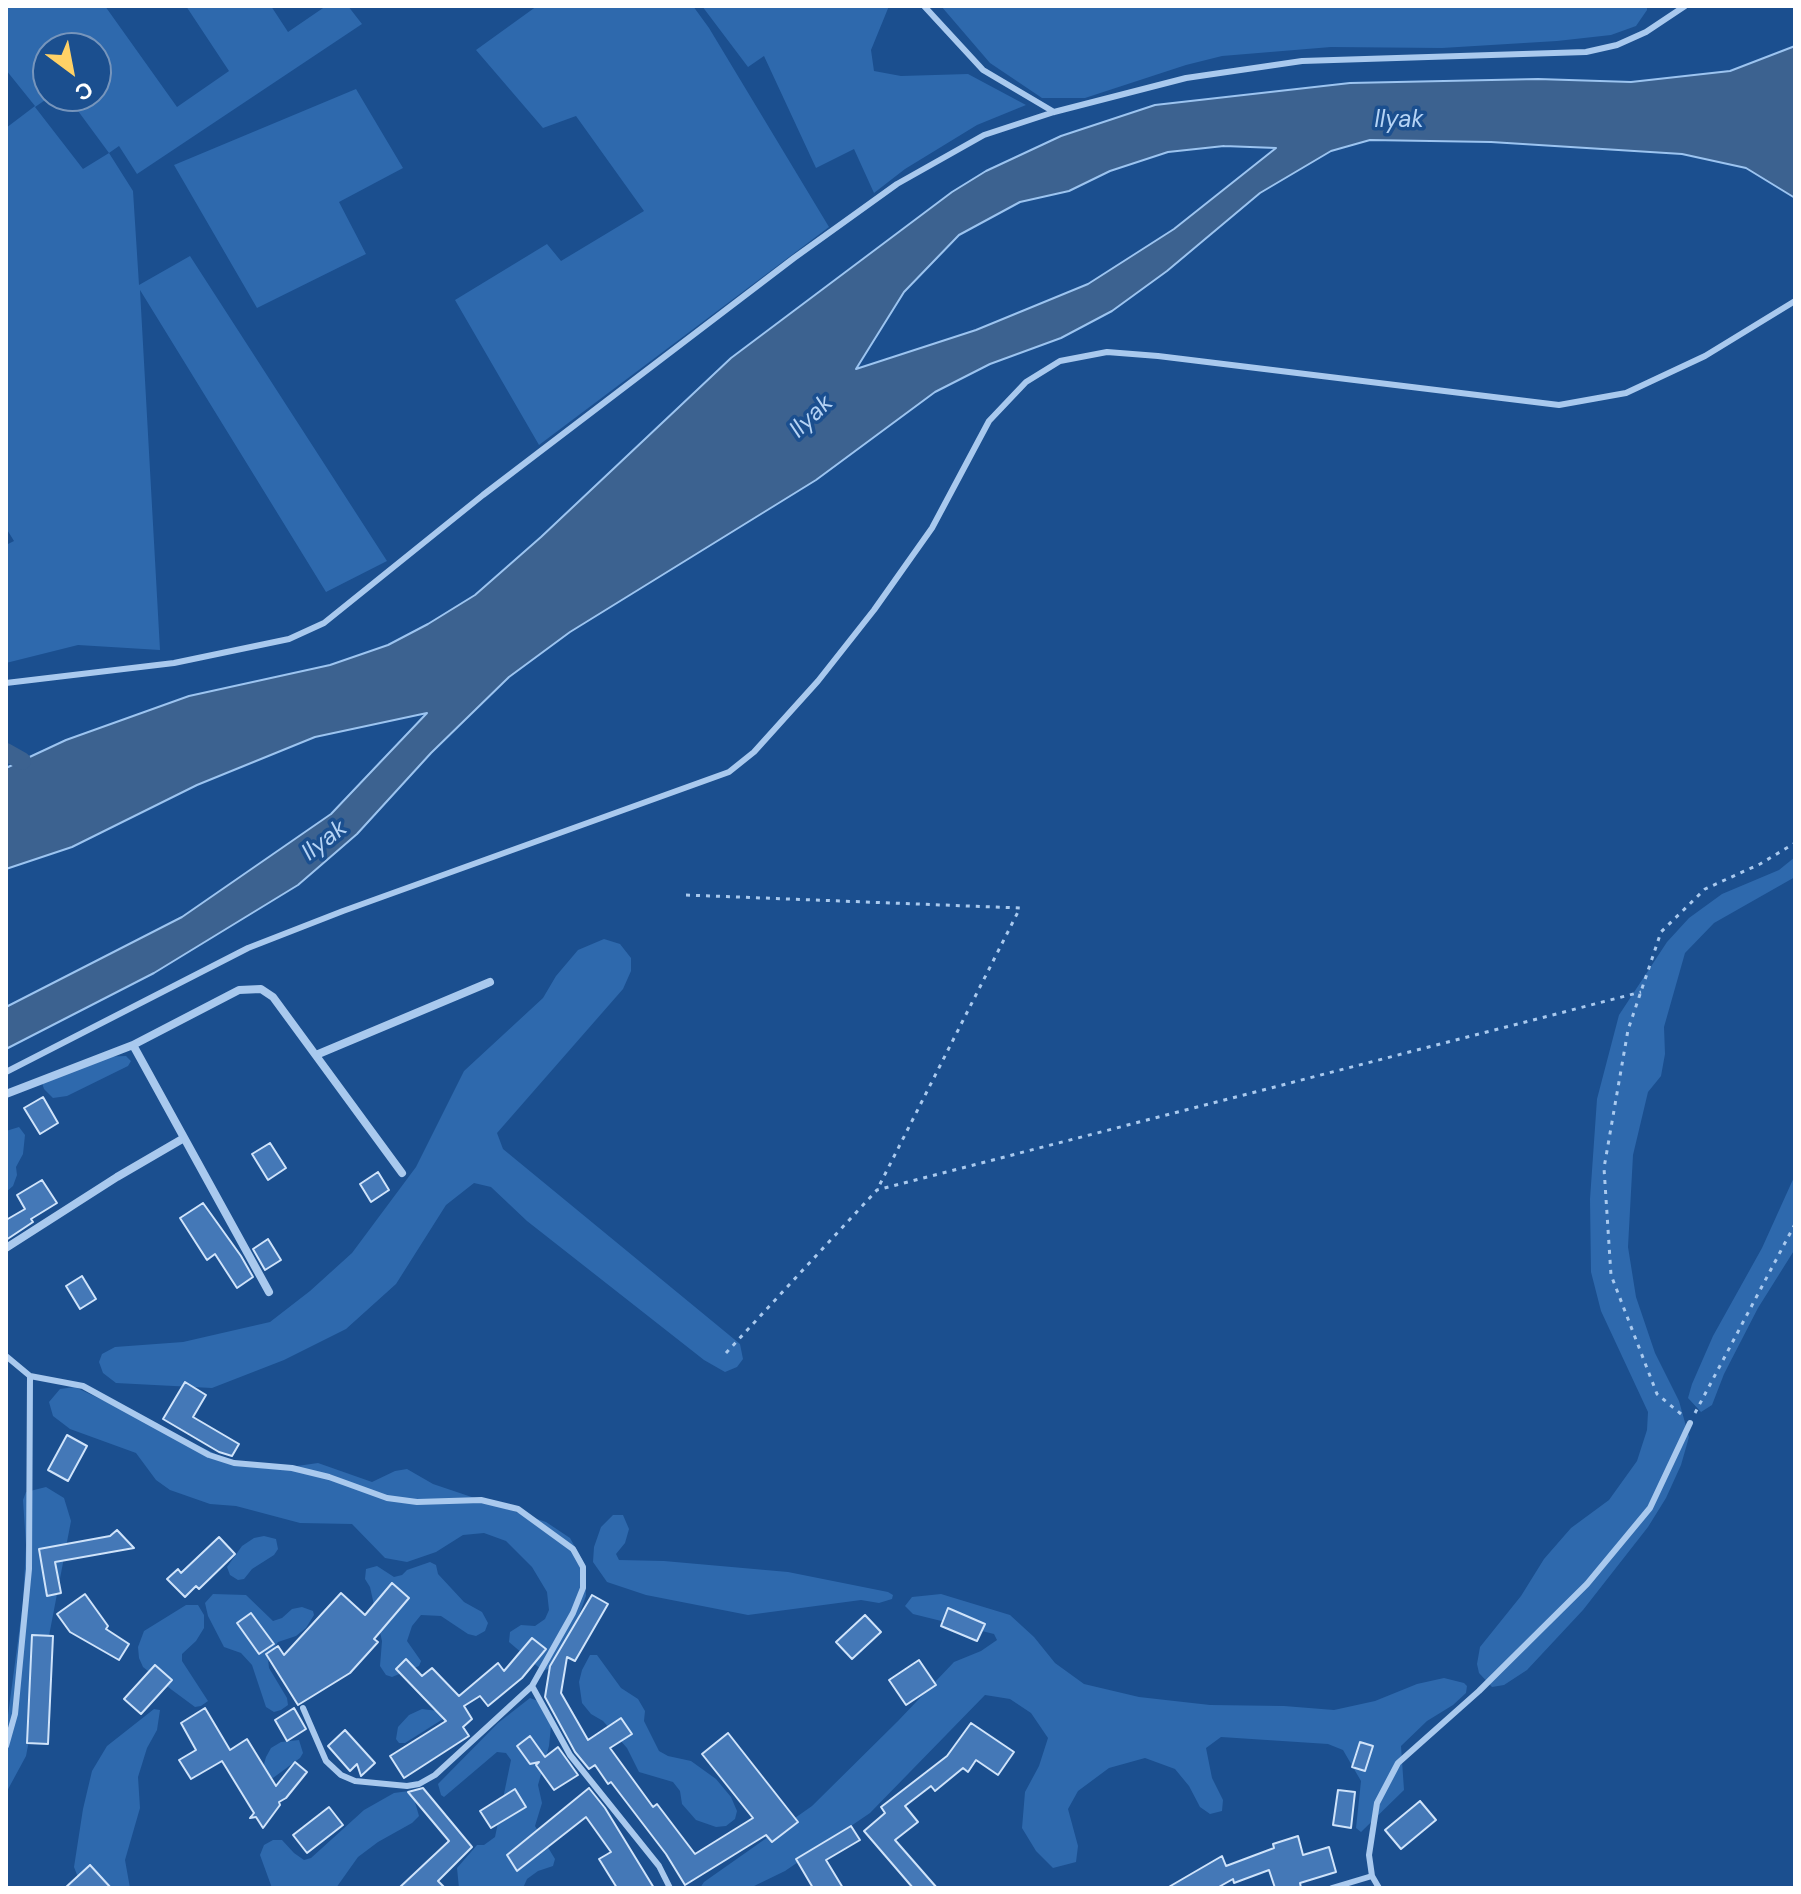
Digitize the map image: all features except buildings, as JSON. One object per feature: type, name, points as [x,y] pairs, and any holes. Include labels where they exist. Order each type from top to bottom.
[{"type":"street","points":[[316,1055],[490,982]]},
{"type":"street","points":[[6,1094],[133,1045],[239,990],[261,989],[273,997],[402,1173]]},
{"type":"street","points":[[133,1045],[269,1292]]},
{"type":"street","points":[[6,1248],[184,1138]]},
{"type":"lane","points":[[924,6],[983,70],[1054,112]]},
{"type":"lane","points":[[6,683],[174,663],[289,639],[324,623],[592,411],[794,258],[897,184],[984,135],[1054,112],[1186,78],[1302,61],[1586,52],[1617,45],[1646,32],[1675,9],[1685,6]]},
{"type":"lane","points":[[6,1072],[248,948],[372,900],[729,772],[754,752],[818,681],[874,610],[932,528],[989,421],[1026,382],[1060,361],[1107,352],[1158,356],[1559,405],[1626,393],[1705,356],[1795,301]]},
{"type":"lane","points":[[6,1356],[30,1376],[83,1386],[209,1455],[234,1463],[292,1468],[329,1477],[387,1498],[417,1502],[481,1500],[518,1509],[573,1549],[583,1567],[583,1588],[573,1613],[532,1686],[435,1775],[419,1784],[407,1786],[355,1781],[341,1775],[326,1761],[303,1708]]},
{"type":"lane","points":[[6,1746],[15,1714],[29,1569],[30,1376]]},
{"type":"lane","points":[[1379,1888],[1372,1876],[1369,1855],[1377,1803],[1398,1763],[1479,1691],[1587,1584],[1652,1504],[1690,1423]]},
{"type":"lane","points":[[532,1686],[570,1755],[659,1866],[670,1888]]},
{"type":"lane","points":[[1332,1888],[1372,1876]]},
{"type":"path","points":[[1795,843],[1760,864],[1705,889],[1661,932],[1628,1030],[1604,1168],[1611,1275],[1657,1394],[1690,1423],[1795,1224]]},
{"type":"path","points":[[686,895],[1020,908],[877,1190],[726,1353]]},
{"type":"path","points":[[877,1190],[1641,992]]},
{"type":"shaded area","points":[[6,6],[105,6],[177,107],[229,71],[186,6],[271,6],[288,32],[326,6],[348,6],[362,24],[137,174],[119,146],[109,153],[79,112],[112,112],[112,32],[32,32],[32,102],[6,70]]},
{"type":"shaded area","points":[[537,6],[693,6],[829,227],[539,445],[455,300],[547,244],[561,261],[644,211],[576,116],[543,128],[476,50]]},
{"type":"shaded area","points":[[702,6],[889,6],[871,50],[874,71],[901,76],[968,74],[1026,105],[977,125],[905,169],[874,193],[854,149],[816,168],[764,56],[748,67]]},
{"type":"shaded area","points":[[941,6],[1647,6],[1647,10],[1636,26],[1611,35],[1442,48],[1331,47],[1222,56],[1085,98],[1042,98],[990,63]]},
{"type":"shaded area","points":[[356,89],[403,168],[339,202],[366,254],[257,308],[174,165]]},
{"type":"shaded area","points":[[32,108],[32,112],[39,112],[83,169],[109,153],[133,191],[139,285],[190,256],[387,561],[326,592],[140,290],[160,650],[78,645],[6,663],[6,545],[14,541],[6,528],[6,128]]},
{"type":"shaded area","points":[[1795,857],[1795,877],[1714,923],[1685,953],[1664,1027],[1665,1054],[1661,1076],[1648,1092],[1633,1155],[1628,1247],[1636,1297],[1655,1353],[1679,1401],[1689,1437],[1681,1465],[1648,1527],[1583,1610],[1527,1670],[1504,1685],[1492,1687],[1479,1673],[1480,1647],[1521,1596],[1544,1559],[1571,1528],[1609,1500],[1637,1461],[1647,1430],[1648,1412],[1601,1311],[1591,1272],[1590,1199],[1597,1099],[1619,1015],[1667,942],[1689,918],[1722,894],[1779,870]]},
{"type":"shaded area","points":[[604,939],[620,944],[631,958],[631,971],[623,989],[497,1133],[503,1149],[740,1344],[743,1359],[737,1367],[725,1372],[704,1360],[527,1221],[491,1187],[474,1183],[446,1205],[396,1284],[346,1329],[284,1360],[212,1388],[116,1383],[103,1373],[99,1362],[102,1354],[115,1347],[183,1342],[270,1322],[310,1291],[352,1253],[416,1167],[464,1071],[543,998],[556,976],[578,950]]},
{"type":"shaded area","points":[[126,1056],[131,1061],[128,1066],[67,1096],[53,1098],[44,1089],[42,1083],[99,1057]]},
{"type":"shaded area","points":[[19,1127],[25,1135],[23,1154],[16,1167],[13,1186],[6,1192],[6,1131]]},
{"type":"shaded area","points":[[1795,1175],[1795,1249],[1758,1308],[1724,1374],[1712,1405],[1701,1412],[1688,1398],[1692,1384],[1713,1336],[1762,1248]]},
{"type":"shaded area","points":[[75,1387],[241,1466],[276,1469],[318,1463],[372,1482],[407,1469],[433,1484],[546,1522],[570,1538],[585,1565],[586,1596],[563,1659],[560,1664],[543,1671],[509,1642],[510,1632],[521,1625],[535,1626],[545,1619],[549,1610],[547,1592],[532,1567],[506,1541],[484,1533],[463,1535],[436,1552],[407,1562],[385,1558],[352,1524],[300,1523],[236,1506],[210,1504],[170,1490],[156,1480],[136,1453],[70,1429],[53,1416],[49,1402],[60,1389]]},
{"type":"shaded area","points":[[46,1487],[64,1498],[71,1521],[26,1756],[6,1793],[6,1730],[23,1603],[26,1545],[23,1500],[26,1492]]},
{"type":"shaded area","points":[[613,1515],[623,1515],[629,1529],[625,1543],[616,1554],[619,1560],[788,1572],[888,1592],[893,1595],[892,1599],[879,1603],[861,1600],[748,1615],[646,1595],[607,1582],[593,1562],[601,1527]]},
{"type":"shaded area","points":[[264,1536],[276,1539],[278,1549],[274,1555],[252,1569],[244,1579],[238,1580],[230,1575],[227,1567],[242,1546]]},
{"type":"shaded area","points":[[430,1562],[436,1565],[438,1574],[464,1602],[482,1612],[488,1623],[485,1631],[476,1636],[468,1634],[441,1616],[421,1615],[412,1626],[407,1641],[421,1661],[419,1666],[392,1677],[386,1675],[380,1666],[382,1641],[370,1587],[365,1579],[366,1569],[377,1566],[394,1577]]},
{"type":"shaded area","points":[[213,1594],[246,1595],[273,1621],[292,1609],[302,1607],[313,1611],[314,1615],[306,1628],[296,1636],[278,1642],[268,1658],[269,1668],[287,1698],[288,1705],[281,1710],[274,1712],[266,1707],[252,1665],[241,1653],[224,1647],[205,1603]]},
{"type":"shaded area","points":[[941,1594],[1010,1615],[1034,1637],[1055,1663],[1084,1684],[1139,1697],[1210,1705],[1334,1710],[1375,1701],[1417,1684],[1444,1678],[1464,1683],[1466,1693],[1427,1721],[1401,1746],[1404,1790],[1361,1832],[1356,1828],[1361,1781],[1343,1750],[1328,1744],[1221,1737],[1206,1748],[1212,1778],[1223,1800],[1222,1811],[1210,1814],[1200,1807],[1175,1769],[1145,1758],[1109,1768],[1078,1791],[1068,1809],[1078,1846],[1076,1862],[1053,1868],[1036,1851],[1022,1828],[1025,1792],[1039,1766],[1048,1738],[1031,1713],[1010,1699],[985,1695],[870,1813],[785,1871],[750,1888],[700,1888],[704,1882],[812,1806],[954,1662],[981,1651],[997,1640],[994,1634],[913,1614],[905,1606],[912,1597]]},
{"type":"shaded area","points":[[186,1605],[198,1605],[204,1615],[204,1628],[182,1654],[182,1661],[208,1701],[195,1707],[143,1667],[138,1647],[144,1631]]},
{"type":"shaded area","points":[[590,1655],[597,1655],[621,1688],[638,1699],[645,1711],[644,1721],[659,1751],[691,1761],[716,1779],[731,1797],[737,1811],[735,1819],[726,1826],[716,1827],[696,1820],[682,1804],[680,1791],[673,1782],[639,1772],[627,1748],[582,1703],[579,1682]]},
{"type":"shaded area","points":[[530,1698],[538,1701],[551,1726],[538,1785],[542,1803],[535,1826],[555,1859],[553,1866],[527,1879],[523,1888],[459,1888],[457,1868],[477,1845],[484,1845],[495,1837],[511,1760],[506,1753],[497,1752],[444,1797],[438,1784],[498,1723]]},
{"type":"shaded area","points":[[154,1709],[160,1710],[157,1730],[147,1748],[138,1777],[140,1808],[125,1860],[130,1888],[82,1888],[74,1867],[92,1771],[107,1746]]},
{"type":"shaded area","points":[[422,1709],[438,1711],[443,1719],[405,1743],[399,1743],[396,1739],[398,1727],[409,1715]]},
{"type":"shaded area","points":[[299,1740],[303,1753],[300,1758],[273,1778],[265,1776],[262,1771],[271,1748],[281,1742]]},
{"type":"shaded area","points":[[409,1791],[419,1816],[358,1857],[336,1888],[272,1888],[260,1855],[264,1845],[273,1840],[282,1840],[304,1860],[311,1858],[364,1810],[394,1793]]},
{"type":"water","name":"Ilyak","points":[[1795,46],[1795,198],[1746,168],[1682,154],[1491,142],[1370,140],[1331,151],[1260,193],[1167,271],[1112,311],[1061,338],[990,364],[935,392],[816,480],[570,632],[509,677],[431,753],[357,834],[298,885],[154,973],[6,1049],[6,1007],[182,917],[331,814],[427,713],[315,737],[197,785],[72,847],[6,869],[6,768],[66,740],[189,696],[330,665],[388,645],[428,624],[475,595],[731,358],[952,192],[986,171],[1061,136],[1155,105],[1350,83],[1538,79],[1631,82],[1730,71]],"holes":[[[1224,146],[1276,148],[1174,229],[1088,284],[976,330],[856,369],[904,292],[959,235],[1020,202],[1069,191],[1110,171],[1168,152]]]},
{"type":"waterway","points":[[6,752],[22,761]]}]
